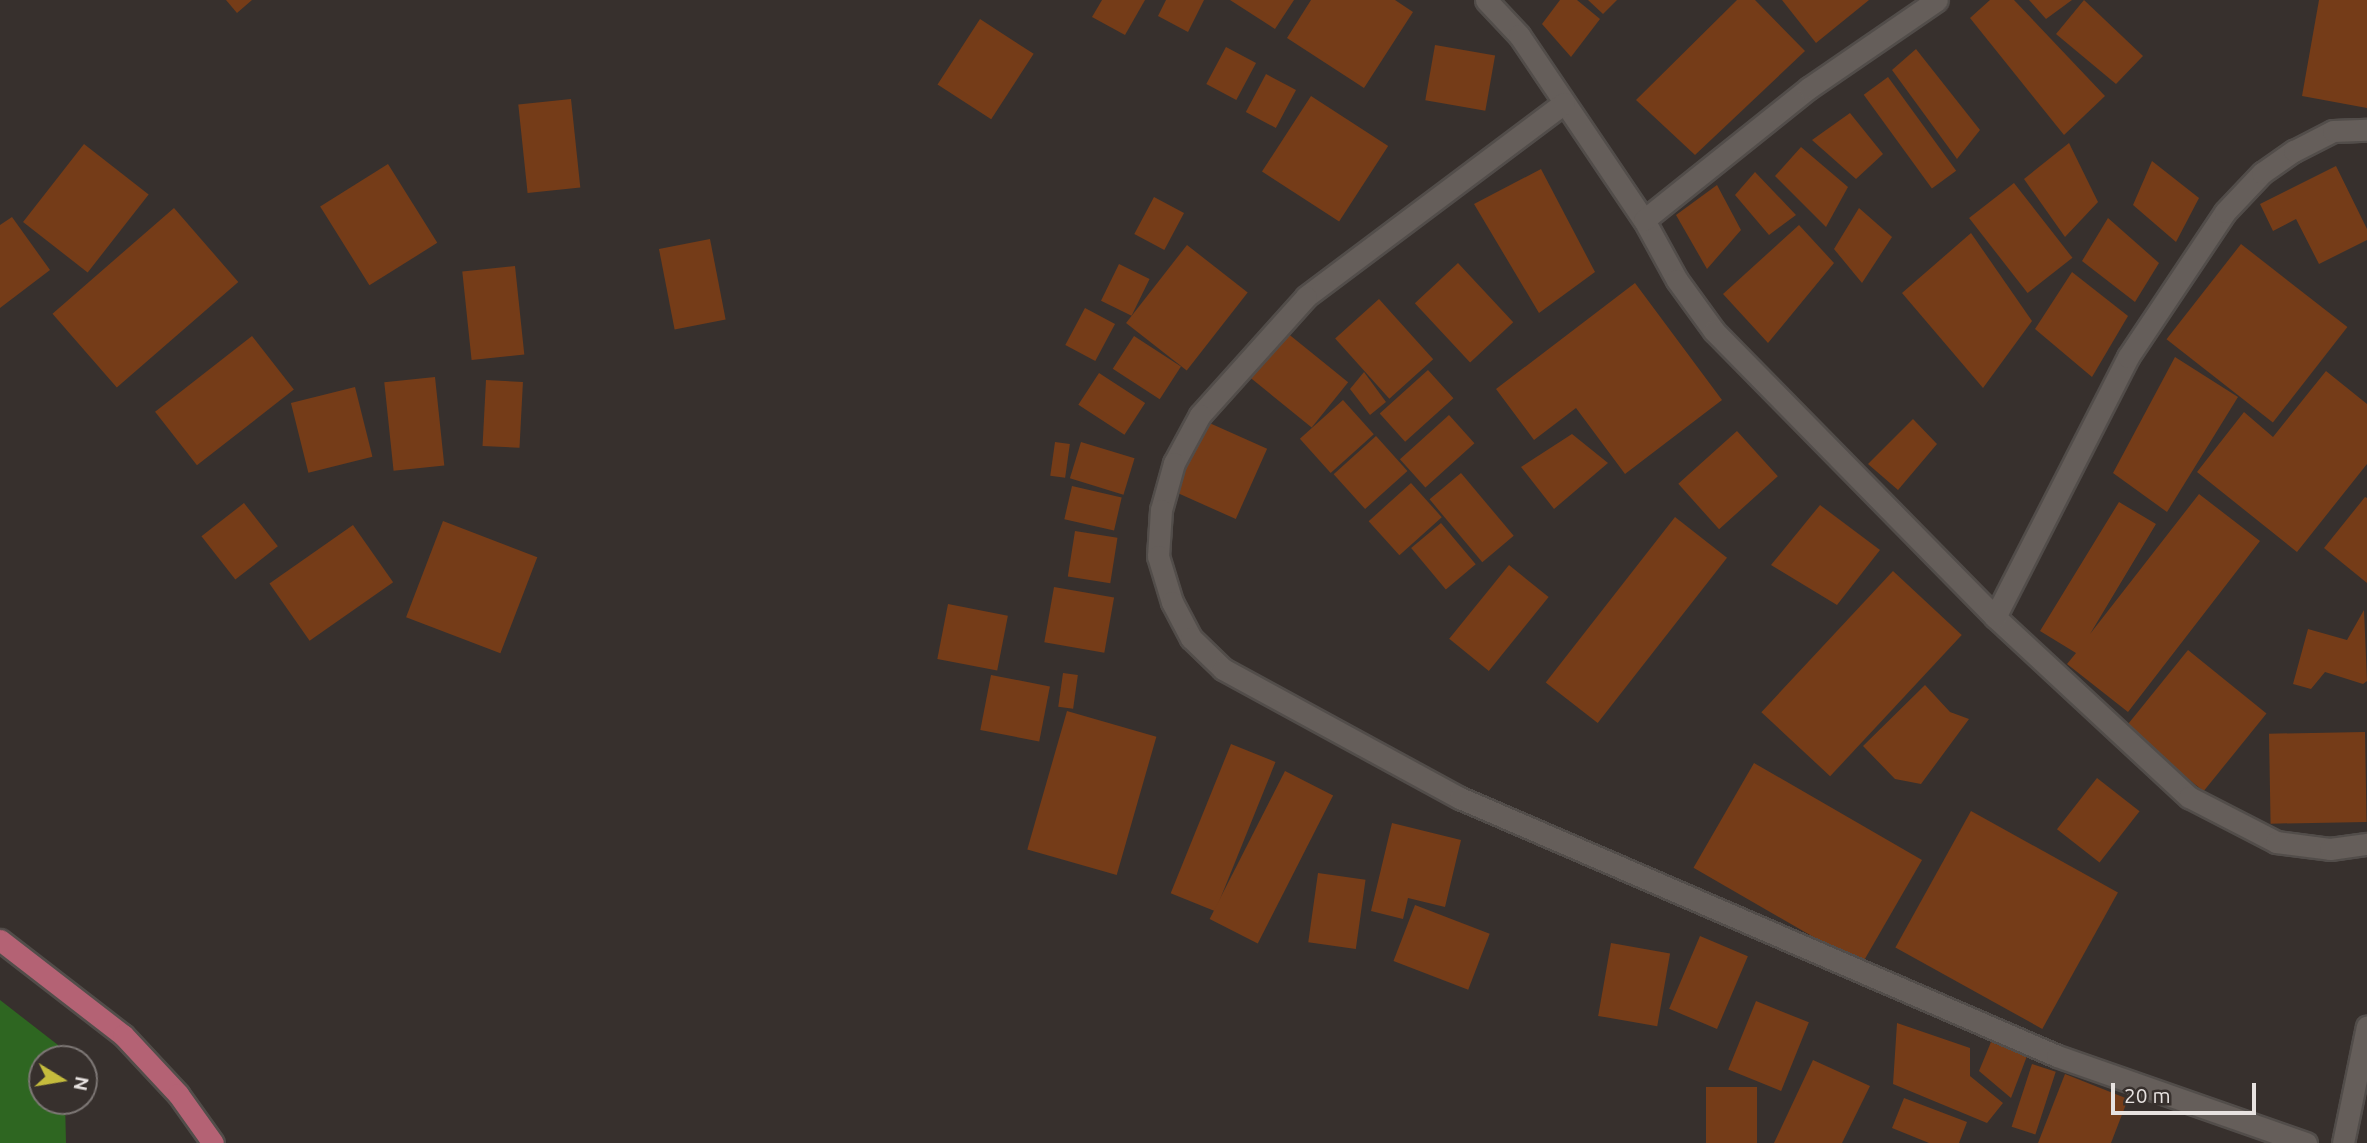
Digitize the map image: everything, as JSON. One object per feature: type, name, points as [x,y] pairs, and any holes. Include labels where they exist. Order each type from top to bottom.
[{"type":"main road","points":[[0,940],[123,1035],[178,1094],[213,1143]]},
{"type":"street","points":[[1486,0],[1519,35],[1644,220],[1677,280],[1714,331],[1995,618],[2189,797],[2276,842],[2330,849],[2367,844]]},
{"type":"street","points":[[1644,220],[1809,88],[1937,0]]},
{"type":"street","points":[[1564,103],[1306,297],[1200,415],[1174,463],[1161,510],[1158,556],[1172,602],[1191,638],[1223,669],[1460,798],[2057,1056],[2306,1143]]},
{"type":"street","points":[[1995,618],[2128,357],[2225,212],[2262,173],[2294,151],[2333,131],[2367,130]]},
{"type":"street","points":[[2343,1143],[2367,1026]]},
{"type":"green space","points":[[0,1000],[58,1045],[28,1045],[28,1115],[65,1115],[66,1143],[0,1143]]},
{"type":"building","points":[[226,0],[252,0],[237,13]]},
{"type":"building","points":[[1102,0],[1145,0],[1125,35],[1092,17]]},
{"type":"building","points":[[1166,0],[1204,0],[1188,32],[1158,16]]},
{"type":"building","points":[[1230,0],[1294,0],[1275,29]]},
{"type":"building","points":[[1311,0],[1395,0],[1413,12],[1364,88],[1287,38]]},
{"type":"building","points":[[1560,0],[1577,0],[1600,19],[1571,57],[1542,24]]},
{"type":"building","points":[[1588,0],[1617,0],[1603,14]]},
{"type":"building","points":[[1737,0],[1755,0],[1805,51],[1695,155],[1636,100]]},
{"type":"building","points":[[1782,0],[1869,0],[1816,43]]},
{"type":"building","points":[[1990,0],[2014,0],[2105,96],[2064,135],[1970,18]]},
{"type":"building","points":[[2029,0],[2072,0],[2046,19]]},
{"type":"building","points":[[2084,0],[2143,56],[2116,84],[2056,34]]},
{"type":"building","points":[[2319,0],[2367,0],[2367,108],[2302,96]]},
{"type":"building","points":[[980,19],[1034,54],[991,119],[938,84]]},
{"type":"building","points":[[1435,45],[1495,56],[1485,111],[1425,100]]},
{"type":"building","points":[[1226,47],[1256,63],[1236,100],[1206,84]]},
{"type":"building","points":[[1916,49],[1980,130],[1957,159],[1892,70]]},
{"type":"building","points":[[1266,74],[1296,90],[1276,128],[1246,112]]},
{"type":"building","points":[[1888,77],[1956,171],[1932,188],[1864,95]]},
{"type":"building","points":[[1311,96],[1388,146],[1339,222],[1262,171]]},
{"type":"building","points":[[571,99],[580,188],[528,193],[518,105]]},
{"type":"building","points":[[1850,113],[1883,154],[1856,179],[1812,140]]},
{"type":"building","points":[[2069,143],[2098,202],[2065,237],[2024,179]]},
{"type":"building","points":[[84,144],[149,194],[88,272],[23,222]]},
{"type":"building","points":[[1801,147],[1848,187],[1826,227],[1775,176]]},
{"type":"building","points":[[2152,161],[2199,198],[2176,242],[2133,205]]},
{"type":"building","points":[[388,164],[437,243],[369,285],[320,206]]},
{"type":"building","points":[[2336,166],[2367,229],[2367,240],[2319,264],[2296,219],[2273,231],[2260,204]]},
{"type":"building","points":[[1541,169],[1595,272],[1539,313],[1474,204]]},
{"type":"building","points":[[1755,172],[1796,215],[1769,235],[1735,195]]},
{"type":"building","points":[[2014,183],[2072,258],[2028,293],[1969,218]]},
{"type":"building","points":[[1717,185],[1741,230],[1707,269],[1676,215]]},
{"type":"building","points":[[1154,197],[1184,213],[1164,250],[1134,234]]},
{"type":"building","points":[[174,208],[238,282],[117,388],[52,314]]},
{"type":"building","points":[[1859,208],[1892,237],[1862,283],[1834,249]]},
{"type":"building","points":[[12,217],[50,270],[0,308],[0,225]]},
{"type":"building","points":[[2108,218],[2159,263],[2135,302],[2082,261]]},
{"type":"building","points":[[1799,225],[1834,263],[1768,343],[1723,294]]},
{"type":"building","points":[[1971,233],[2032,321],[1983,388],[1902,293]]},
{"type":"building","points":[[710,239],[726,319],[675,329],[659,249]]},
{"type":"building","points":[[2241,244],[2347,327],[2273,422],[2167,339]]},
{"type":"building","points":[[1187,245],[1248,292],[1187,370],[1126,323]]},
{"type":"building","points":[[1458,263],[1513,322],[1470,362],[1415,303]]},
{"type":"building","points":[[1119,264],[1150,279],[1132,316],[1101,301]]},
{"type":"building","points":[[515,266],[524,355],[472,360],[462,272]]},
{"type":"building","points":[[2072,272],[2128,316],[2092,377],[2035,329]]},
{"type":"building","points":[[1635,283],[1722,400],[1625,474],[1576,408],[1534,440],[1496,389]]},
{"type":"building","points":[[1379,299],[1433,359],[1389,399],[1335,338]]},
{"type":"building","points":[[1085,308],[1115,324],[1095,361],[1065,345]]},
{"type":"building","points":[[1286,332],[1348,382],[1312,427],[1249,377]]},
{"type":"building","points":[[252,336],[294,390],[197,465],[155,412]]},
{"type":"building","points":[[1134,336],[1181,366],[1160,399],[1113,369]]},
{"type":"building","points":[[2175,357],[2238,397],[2167,512],[2113,473]]},
{"type":"building","points":[[1428,370],[1453,398],[1405,442],[1380,413]]},
{"type":"building","points":[[2326,371],[2367,404],[2367,464],[2297,552],[2197,472],[2244,412],[2273,437]]},
{"type":"building","points":[[1364,372],[1386,402],[1370,415],[1350,389]]},
{"type":"building","points":[[1099,373],[1145,403],[1124,435],[1078,405]]},
{"type":"building","points":[[435,377],[444,466],[394,471],[384,382]]},
{"type":"building","points":[[486,380],[523,382],[519,448],[483,446]]},
{"type":"building","points":[[355,387],[372,457],[308,473],[291,403]]},
{"type":"building","points":[[1343,400],[1374,434],[1331,473],[1300,439]]},
{"type":"building","points":[[1449,415],[1474,443],[1425,487],[1400,459]]},
{"type":"building","points":[[1913,419],[1937,444],[1898,490],[1868,464]]},
{"type":"building","points":[[1205,421],[1267,449],[1236,519],[1174,491]]},
{"type":"building","points":[[1737,431],[1778,476],[1719,529],[1678,484]]},
{"type":"building","points":[[1572,434],[1608,463],[1554,509],[1521,467]]},
{"type":"building","points":[[1376,436],[1407,471],[1365,509],[1334,474]]},
{"type":"building","points":[[1055,442],[1070,444],[1065,478],[1050,476]]},
{"type":"building","points":[[1081,442],[1135,458],[1123,495],[1070,478]]},
{"type":"building","points":[[1461,473],[1514,536],[1482,562],[1430,499]]},
{"type":"building","points":[[1411,483],[1442,517],[1399,555],[1369,521]]},
{"type":"building","points":[[1072,486],[1122,497],[1114,531],[1064,519]]},
{"type":"building","points":[[2199,494],[2260,541],[2128,712],[2067,664],[2076,653],[2040,631],[2119,502],[2156,524],[2090,634]]},
{"type":"building","points":[[2365,497],[2367,498],[2367,583],[2324,548]]},
{"type":"building","points":[[244,503],[278,546],[235,580],[201,536]]},
{"type":"building","points":[[1820,505],[1880,550],[1837,605],[1771,565]]},
{"type":"building","points":[[1675,517],[1727,558],[1598,723],[1546,682]]},
{"type":"building","points":[[443,521],[537,557],[500,653],[406,617]]},
{"type":"building","points":[[1441,523],[1476,564],[1446,589],[1411,548]]},
{"type":"building","points":[[353,525],[393,582],[310,641],[269,584]]},
{"type":"building","points":[[1075,531],[1117,538],[1110,583],[1068,576]]},
{"type":"building","points":[[1509,565],[1549,597],[1489,671],[1449,639]]},
{"type":"building","points":[[1893,571],[1962,635],[1830,776],[1761,712]]},
{"type":"building","points":[[1054,587],[1114,598],[1104,653],[1044,642]]},
{"type":"building","points":[[948,604],[1008,616],[997,671],[937,659]]},
{"type":"building","points":[[2364,610],[2367,681],[2363,684],[2325,672],[2311,689],[2293,684],[2308,629],[2347,640]]},
{"type":"building","points":[[2188,650],[2266,714],[2204,791],[2125,728]]},
{"type":"building","points":[[1063,673],[1078,675],[1073,709],[1058,707]]},
{"type":"building","points":[[991,675],[1050,686],[1039,741],[980,730]]},
{"type":"building","points":[[1925,685],[1950,712],[1969,719],[1921,784],[1895,779],[1863,746]]},
{"type":"building","points":[[1067,711],[1156,737],[1117,875],[1027,849]]},
{"type":"building","points":[[2365,732],[2367,822],[2271,824],[2269,734]]},
{"type":"building","points":[[1231,744],[1276,762],[1215,911],[1171,893]]},
{"type":"building","points":[[1754,763],[1922,860],[1862,965],[1694,868]]},
{"type":"building","points":[[1285,771],[1333,796],[1258,943],[1210,919]]},
{"type":"building","points":[[2097,778],[2140,811],[2100,862],[2057,829]]},
{"type":"building","points":[[1971,811],[2118,892],[2042,1029],[1895,947]]},
{"type":"building","points":[[1392,823],[1461,840],[1445,907],[1408,898],[1403,919],[1371,911]]},
{"type":"building","points":[[1318,873],[1366,880],[1356,949],[1308,942]]},
{"type":"building","points":[[1415,905],[1490,934],[1468,990],[1393,961]]},
{"type":"building","points":[[1700,936],[1748,956],[1717,1029],[1669,1009]]},
{"type":"building","points":[[1611,943],[1670,953],[1657,1026],[1598,1016]]},
{"type":"building","points":[[1756,1001],[1809,1022],[1781,1091],[1728,1070]]},
{"type":"building","points":[[1897,1023],[1970,1048],[1970,1076],[2003,1103],[1987,1123],[1893,1084]]},
{"type":"building","points":[[1991,1042],[2027,1056],[2011,1098],[1979,1071]]},
{"type":"building","points":[[1813,1060],[1870,1086],[1842,1143],[1774,1143]]},
{"type":"building","points":[[2032,1064],[2056,1072],[2035,1134],[2012,1127]]},
{"type":"building","points":[[2065,1074],[2128,1099],[2111,1143],[2038,1143]]},
{"type":"building","points":[[1706,1087],[1757,1087],[1757,1143],[1706,1143]]},
{"type":"building","points":[[1904,1098],[1967,1122],[1959,1143],[1929,1143],[1892,1128]]}]
